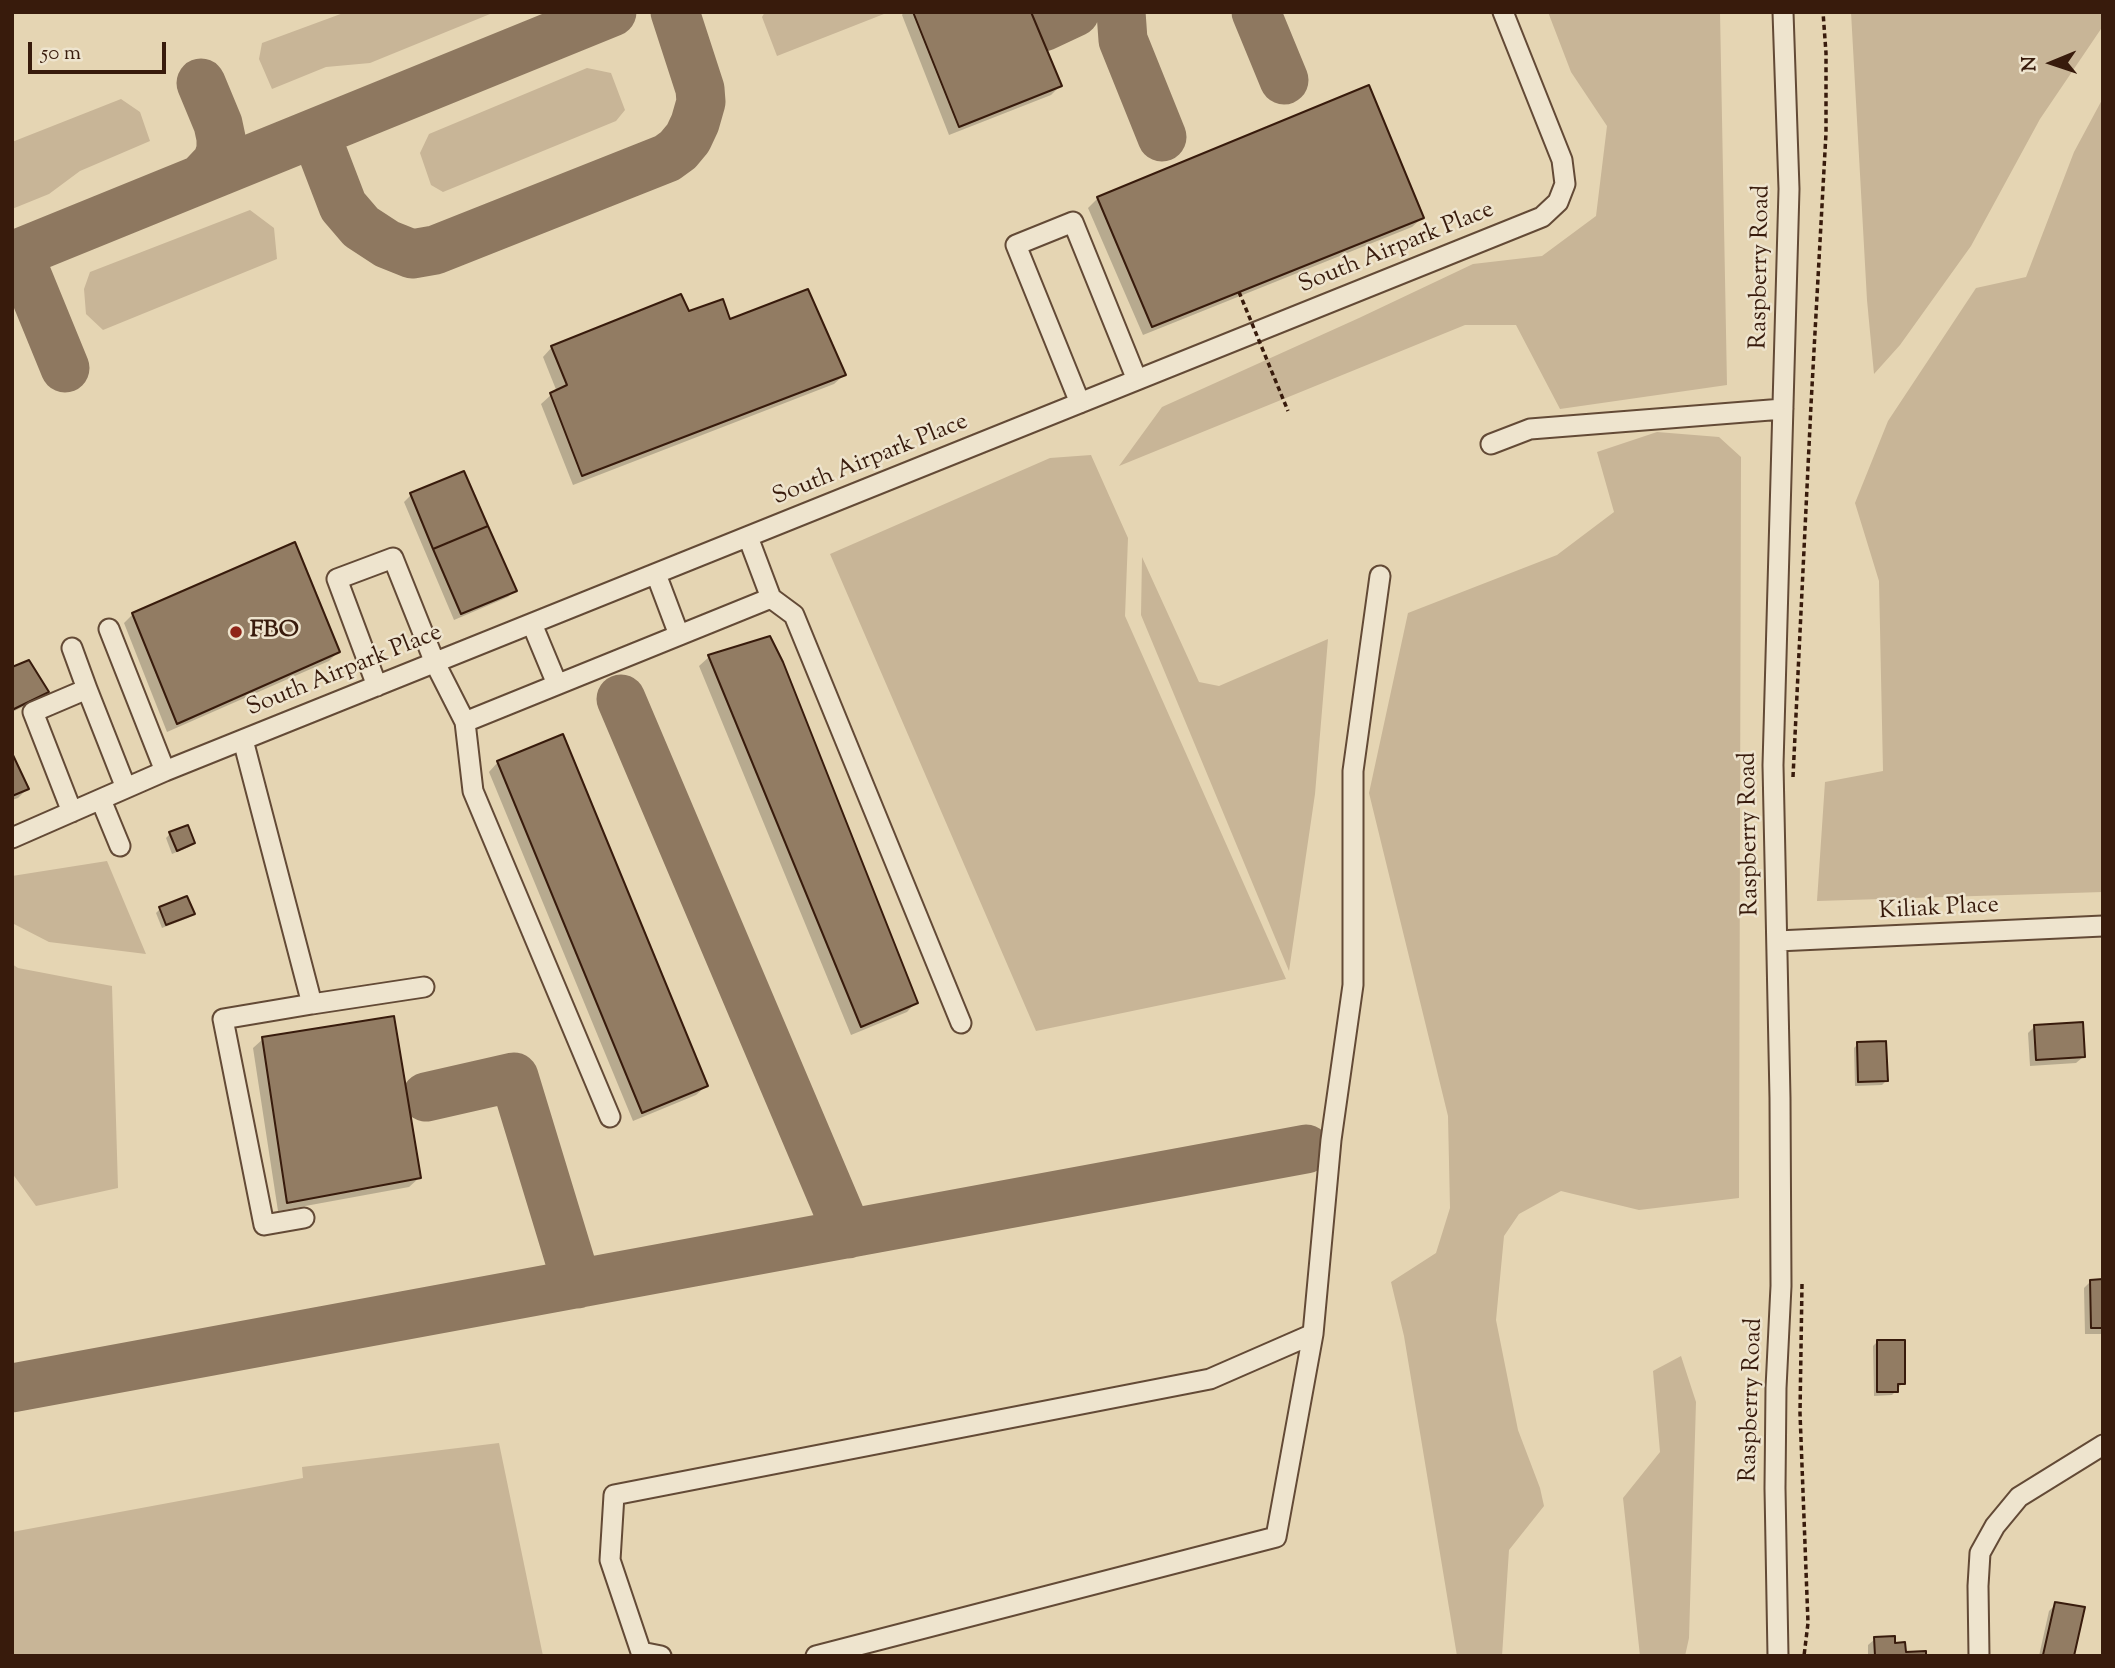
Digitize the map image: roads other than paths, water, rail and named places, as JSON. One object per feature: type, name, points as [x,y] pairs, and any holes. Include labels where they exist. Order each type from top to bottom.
[{"type":"street","name":"South Airpark Place","points":[[12,838],[164,771],[1542,217],[1558,202],[1565,184],[1562,160],[1503,12]]},
{"type":"street","name":"Raspberry Road","points":[[1778,1656],[1775,1488],[1781,1286],[1773,765],[1789,189],[1783,12]]},
{"type":"street","points":[[1080,403],[1017,245],[1073,222],[1137,380]]},
{"type":"street","points":[[1491,444],[1530,429],[1783,409]]},
{"type":"street","points":[[748,537],[771,598],[794,615],[961,1023]]},
{"type":"street","points":[[377,686],[337,579],[393,558],[435,663],[465,722],[473,791],[610,1117]]},
{"type":"street","points":[[656,574],[679,635]]},
{"type":"street","points":[[816,1656],[1276,1536],[1313,1334],[1331,1140],[1353,985],[1353,771],[1381,576]]},
{"type":"street","points":[[465,722],[771,598]]},
{"type":"street","points":[[532,624],[556,684]]},
{"type":"street","points":[[109,629],[164,771]]},
{"type":"street","points":[[72,648],[127,788]]},
{"type":"street","points":[[72,812],[33,712],[88,689]]},
{"type":"street","points":[[243,740],[312,1004]]},
{"type":"street","points":[[101,800],[120,846]]},
{"type":"street","name":"Kiliak Place","points":[[1777,941],[2103,926]]},
{"type":"street","points":[[304,1218],[264,1225],[223,1018],[424,986]]},
{"type":"street","points":[[661,1656],[641,1651],[610,1560],[614,1495],[1210,1379],[1313,1334]]},
{"type":"street","points":[[1979,1656],[1980,1552],[1995,1526],[2020,1497],[2103,1445]]},
{"type":"place","name":"FBO","points":[[236,632]]}]
